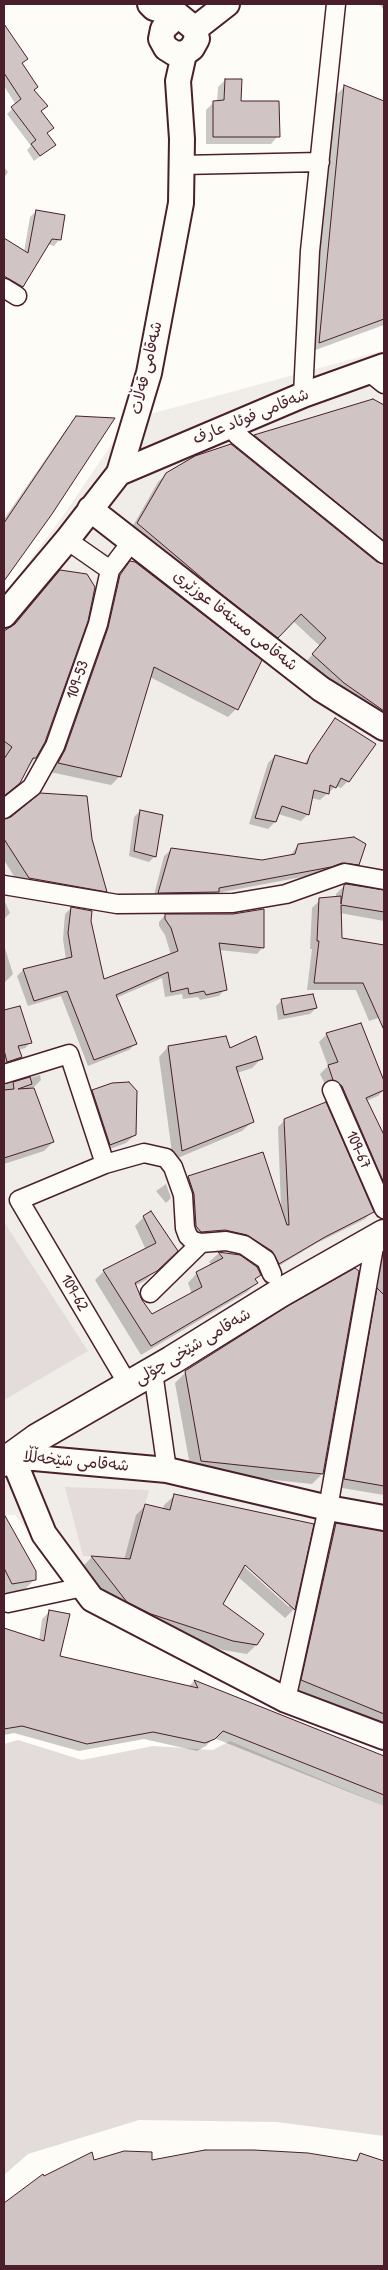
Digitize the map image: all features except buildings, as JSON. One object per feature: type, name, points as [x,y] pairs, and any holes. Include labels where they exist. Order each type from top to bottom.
[{"type":"main road","points":[[152,6],[186,22],[227,4]]},
{"type":"main road","points":[[152,6],[155,26],[170,47]]},
{"type":"main road","name":"شەقامی قەڵات","points":[[4,615],[67,540],[119,473],[149,373],[180,204],[182,165],[178,81],[170,47],[163,29],[186,22],[197,39],[192,48],[170,47]]},
{"type":"main road","name":"شەقامی فوئاد عارف","points":[[119,473],[303,395],[379,374]]},
{"type":"main road","name":"شەقامی مستەفا عوزێری","points":[[90,509],[321,689],[384,728]]},
{"type":"main road","name":"شەقامی شێخی چۆلی","points":[[6,1458],[37,1438],[130,1386],[280,1293],[380,1237]]},
{"type":"main road","name":"شەقامی شێخەڵڵا","points":[[6,1458],[167,1470],[328,1508],[384,1518]]},
{"type":"main road","name":"شەقامی شێخەڵڵا","points":[[6,1458],[44,1534],[92,1599],[286,1700],[384,1737]]},
{"type":"street","points":[[303,395],[310,251],[336,4]]},
{"type":"street","points":[[182,165],[320,162]]},
{"type":"street","points":[[237,434],[384,554]]},
{"type":"street","points":[[67,540],[110,570]]},
{"type":"street","name":"109-53","points":[[4,809],[32,788],[55,746],[98,624],[110,570],[132,540]]},
{"type":"street","points":[[4,884],[117,904],[166,904],[233,902],[286,894],[344,873],[384,880]]},
{"type":"street","points":[[4,1074],[69,1054],[106,1164],[144,1153],[166,1158],[173,1168],[183,1195],[185,1228],[188,1236],[193,1241],[201,1243],[226,1241],[244,1244],[266,1260],[272,1274]]},
{"type":"street","name":"109-67","points":[[332,1090],[384,1209]]},
{"type":"street","name":"109-62","points":[[106,1164],[19,1200],[130,1386]]},
{"type":"street","points":[[286,1700],[328,1508],[380,1237]]},
{"type":"street","points":[[150,1293],[201,1243]]},
{"type":"street","points":[[153,1372],[167,1470]]},
{"type":"street","points":[[8,1603],[83,1587]]},
{"type":"shaded area","points":[[382,351],[384,353],[384,1726],[175,1645],[93,1610],[15,1515],[4,1515],[4,595],[65,513],[128,420]]},
{"type":"shaded area","points":[[4,1222],[88,1351],[4,1400]]},
{"type":"shaded area","points":[[65,1487],[149,1490],[130,1559],[83,1556]]},
{"type":"shaded area","points":[[18,1740],[82,1760],[153,1746],[213,1750],[230,1741],[384,1806],[384,2136],[277,2122],[139,2120],[28,2154],[4,2175],[4,1744]]}]
